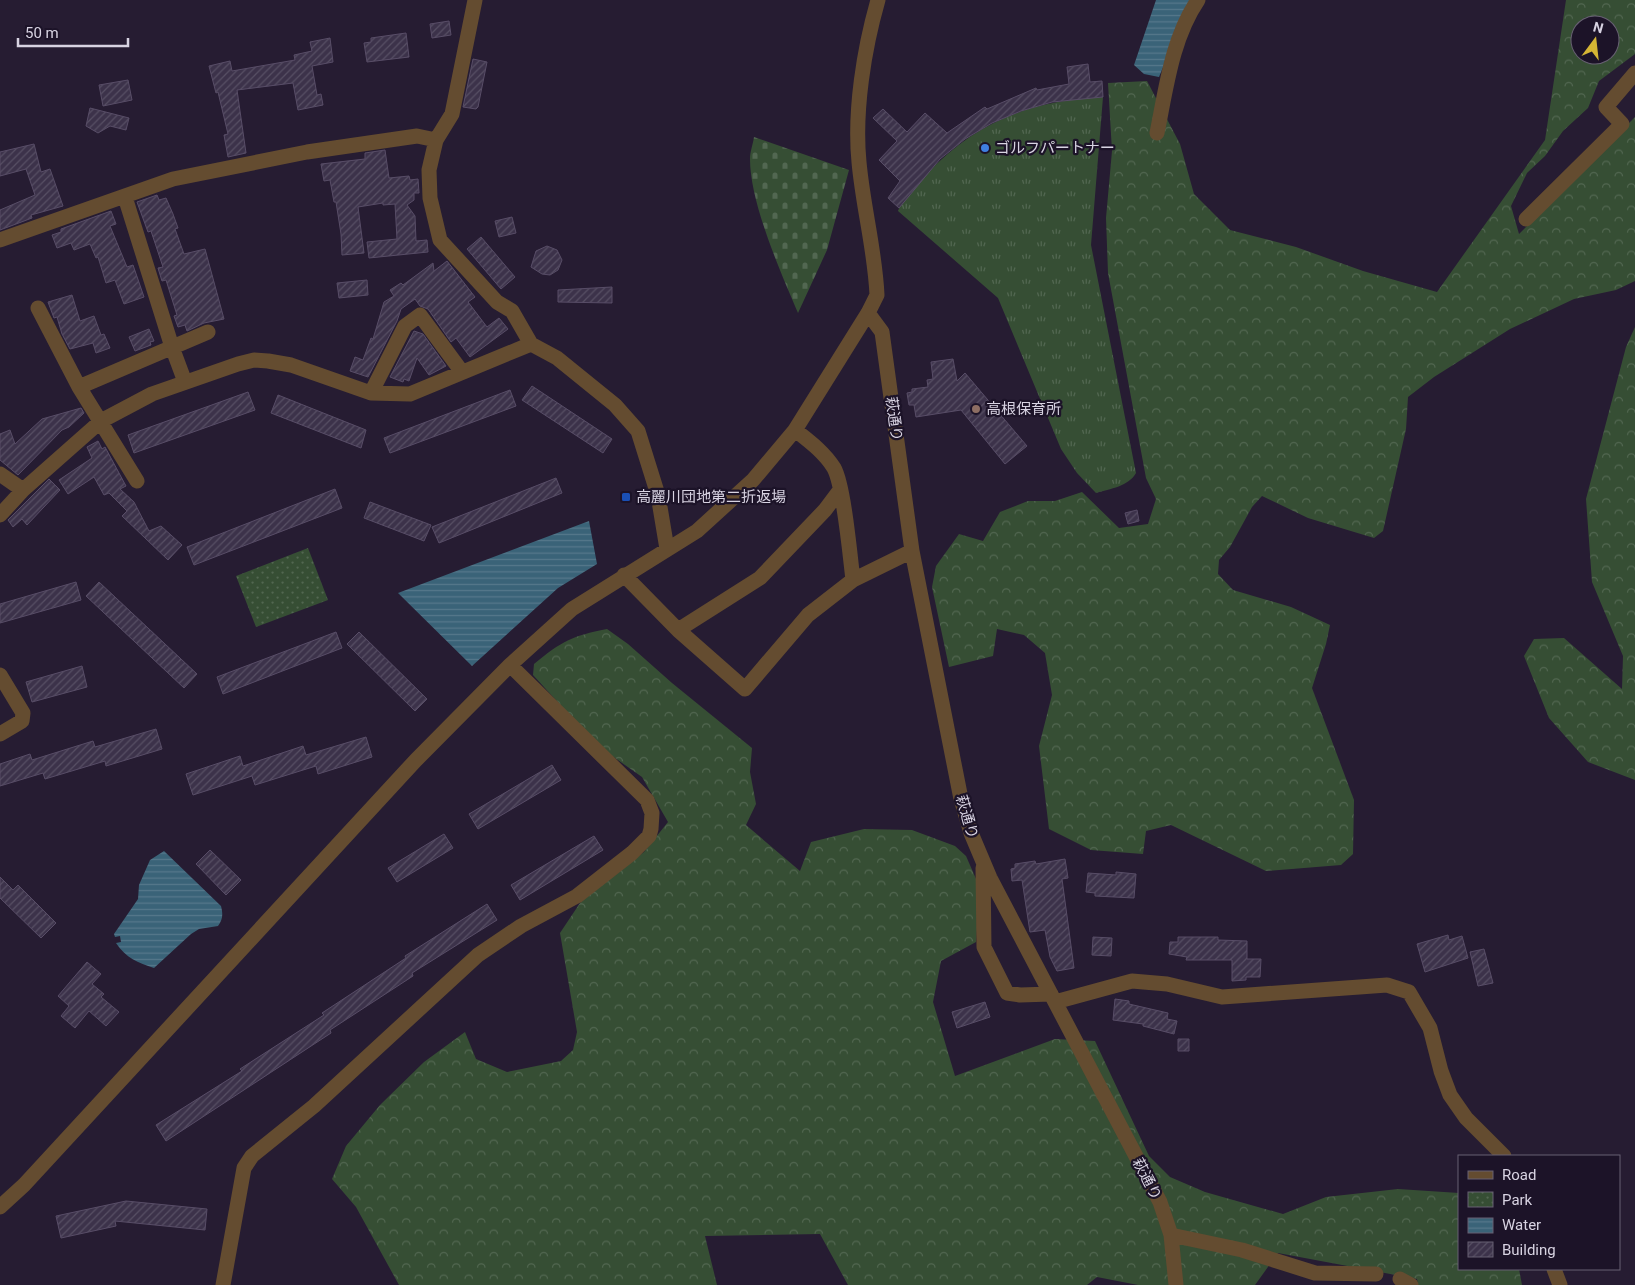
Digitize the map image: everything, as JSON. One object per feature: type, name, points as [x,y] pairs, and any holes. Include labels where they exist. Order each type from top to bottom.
[{"type":"street","points":[[475,0],[452,114],[436,140],[429,170],[430,198],[440,240],[497,302],[512,311],[531,344],[557,358],[615,405],[638,430],[656,486],[668,550]]},
{"type":"street","points":[[0,1207],[31,1178],[416,760],[510,665],[572,609],[624,575],[668,550],[697,530],[730,503],[753,480],[795,430],[868,313],[877,295],[859,162],[858,134],[865,58],[878,0]]},
{"type":"street","points":[[1157,134],[1173,59],[1188,14],[1198,0]]},
{"type":"street","points":[[1526,219],[1622,124],[1606,107],[1635,72]]},
{"type":"street","points":[[0,240],[173,180],[307,152],[417,136],[436,140]]},
{"type":"street","points":[[125,197],[172,347],[186,382]]},
{"type":"street","points":[[38,308],[78,387],[137,481]]},
{"type":"street","name":"萩通り","points":[[868,313],[882,332],[912,551],[961,799],[971,833],[983,864],[1160,1202],[1171,1235],[1176,1285]]},
{"type":"street","points":[[371,394],[405,326],[420,315],[462,372]]},
{"type":"street","points":[[78,387],[208,332]]},
{"type":"street","points":[[0,515],[23,490],[101,421],[152,394],[238,364],[254,360],[291,365],[371,394],[410,394],[531,344]]},
{"type":"street","points":[[795,430],[817,447],[835,469],[840,490],[853,580]]},
{"type":"street","points":[[0,474],[23,490]]},
{"type":"street","points":[[678,630],[760,578],[825,510],[840,490]]},
{"type":"street","points":[[624,575],[678,630],[745,689],[808,615],[853,580],[912,551]]},
{"type":"street","points":[[223,1285],[244,1168],[252,1156],[314,1106],[478,955],[521,926],[577,896],[632,853],[649,836],[652,813],[648,800],[510,665]]},
{"type":"street","points":[[0,675],[23,713],[22,721],[0,734]]},
{"type":"street","points":[[983,864],[984,947],[1008,993],[1053,998],[1132,981],[1166,984],[1222,997],[1387,985],[1397,987],[1409,992],[1430,1028],[1441,1071],[1450,1095],[1466,1118],[1503,1155]]},
{"type":"street","points":[[1171,1235],[1242,1250],[1315,1273],[1376,1274]]},
{"type":"street","points":[[1554,1270],[1560,1285]]},
{"type":"green space","points":[[1566,0],[1635,0],[1635,54],[1599,81],[1588,108],[1563,131],[1545,156],[1527,173],[1511,206],[1519,234],[1635,117],[1635,281],[1616,290],[1574,299],[1510,329],[1434,377],[1408,397],[1406,429],[1383,531],[1374,538],[1308,518],[1262,496],[1252,507],[1230,547],[1219,560],[1218,574],[1233,590],[1291,607],[1330,625],[1312,688],[1354,800],[1353,854],[1341,865],[1266,871],[1171,825],[1146,831],[1143,854],[1091,850],[1049,829],[1039,746],[1052,695],[1045,653],[1024,635],[997,629],[993,656],[949,667],[932,587],[936,566],[959,534],[983,541],[1000,512],[1028,501],[1055,501],[1082,492],[1119,528],[1148,524],[1156,499],[1146,478],[1108,273],[1106,218],[1112,151],[1108,83],[1147,81],[1180,144],[1194,194],[1230,230],[1296,247],[1363,271],[1437,292],[1545,140]]},
{"type":"green space","points":[[1103,97],[1091,245],[1136,473],[1124,484],[1096,493],[1077,473],[1061,449],[998,298],[898,211],[910,192],[945,157],[964,141],[985,128],[1006,117],[1029,109],[1052,103]]},
{"type":"green space","points":[[754,137],[849,170],[827,250],[798,313],[768,238],[755,196],[750,159]]},
{"type":"green space","points":[[1635,327],[1635,780],[1588,762],[1549,718],[1524,656],[1534,639],[1564,638],[1622,689],[1623,656],[1592,582],[1586,499],[1626,347]]},
{"type":"green space","points":[[308,548],[328,600],[256,627],[236,576]]},
{"type":"green space","points":[[607,629],[628,644],[672,683],[752,748],[750,772],[756,804],[746,825],[800,871],[811,842],[864,829],[912,830],[955,846],[966,856],[980,888],[976,942],[941,961],[933,1002],[955,1076],[1055,1039],[1095,1041],[1149,1156],[1170,1177],[1205,1192],[1283,1214],[1326,1197],[1398,1189],[1458,1193],[1458,1270],[1519,1270],[1522,1285],[1418,1285],[1417,1279],[1278,1253],[1255,1285],[1138,1285],[1097,1277],[1087,1285],[848,1285],[820,1234],[705,1236],[717,1285],[399,1285],[356,1207],[332,1179],[346,1146],[380,1105],[424,1062],[465,1032],[476,1059],[507,1072],[561,1061],[573,1050],[577,1032],[560,933],[582,900],[644,852],[668,822],[642,777],[598,746],[533,675],[534,664],[568,640]]},
{"type":"water","points":[[1156,0],[1191,0],[1159,77],[1144,74],[1134,65]]},
{"type":"water","points":[[589,521],[597,564],[558,588],[472,666],[398,593]]},
{"type":"water","points":[[164,851],[221,906],[222,916],[218,926],[199,929],[191,934],[154,968],[128,956],[116,943],[121,942],[120,936],[115,937],[114,934],[138,899],[139,885],[150,860]]},
{"type":"building","points":[[449,21],[451,35],[432,38],[430,24]]},
{"type":"building","points":[[406,33],[409,57],[367,62],[364,43],[371,42],[371,38]]},
{"type":"building","points":[[330,38],[333,62],[312,66],[317,95],[321,94],[323,105],[298,110],[293,83],[237,90],[246,153],[228,157],[224,135],[228,134],[218,92],[216,93],[209,66],[230,61],[232,71],[295,60],[294,55],[312,51],[310,42]]},
{"type":"building","points":[[473,59],[487,62],[476,109],[463,107]]},
{"type":"building","points":[[1088,64],[1090,82],[1102,81],[1103,97],[1052,102],[1021,111],[992,123],[965,139],[940,159],[899,208],[888,198],[900,181],[879,160],[897,141],[873,118],[883,109],[907,132],[925,113],[947,133],[985,107],[987,109],[1036,88],[1037,90],[1069,84],[1067,67]]},
{"type":"building","points":[[128,80],[132,100],[103,106],[99,85]]},
{"type":"building","points":[[90,108],[129,118],[126,130],[110,126],[98,133],[86,126]]},
{"type":"building","points":[[34,144],[41,172],[50,169],[63,206],[31,215],[32,218],[0,230],[0,210],[35,195],[26,169],[0,176],[0,152]]},
{"type":"building","points":[[385,150],[389,178],[409,176],[410,180],[418,179],[419,193],[414,193],[414,200],[407,205],[415,216],[416,241],[427,240],[428,252],[369,258],[367,242],[397,239],[395,204],[383,205],[383,203],[358,207],[364,253],[342,255],[336,202],[334,202],[330,180],[324,181],[321,164],[365,159],[365,153]]},
{"type":"building","points":[[157,195],[159,200],[166,198],[178,228],[175,229],[184,254],[205,249],[224,319],[204,323],[187,331],[185,325],[178,327],[174,316],[177,315],[166,280],[162,281],[158,268],[163,267],[151,231],[148,232],[137,202]]},
{"type":"building","points":[[111,211],[116,224],[110,226],[127,267],[133,265],[144,297],[124,304],[115,280],[106,283],[98,257],[96,258],[90,244],[74,250],[71,243],[57,248],[52,235],[61,232],[61,229]]},
{"type":"building","points":[[512,217],[516,233],[499,237],[495,221]]},
{"type":"building","points":[[481,237],[515,277],[501,289],[467,249]]},
{"type":"building","points":[[547,246],[557,250],[562,260],[558,270],[550,275],[542,274],[531,267],[536,251]]},
{"type":"building","points":[[447,261],[475,297],[468,302],[487,327],[499,318],[508,329],[470,357],[456,338],[451,342],[428,309],[420,306],[415,299],[401,309],[397,321],[368,377],[350,371],[355,357],[363,360],[371,338],[373,339],[384,302],[394,296],[390,290],[401,283],[403,285],[433,263],[434,271]]},
{"type":"building","points":[[367,280],[368,295],[339,298],[337,283]]},
{"type":"building","points":[[612,287],[612,303],[558,302],[558,290]]},
{"type":"building","points":[[72,295],[80,321],[94,316],[101,335],[104,334],[110,348],[96,353],[93,343],[70,349],[62,334],[57,317],[54,318],[48,302]]},
{"type":"building","points":[[149,329],[154,341],[150,342],[151,345],[135,351],[129,337]]},
{"type":"building","points":[[414,331],[423,334],[446,366],[429,375],[417,358],[409,381],[404,379],[403,382],[390,377]]},
{"type":"building","points":[[953,359],[957,381],[965,373],[1027,446],[1005,464],[961,410],[916,417],[914,405],[909,405],[907,393],[912,392],[912,389],[928,387],[927,380],[933,379],[931,362]]},
{"type":"building","points":[[532,386],[612,439],[603,453],[522,400]]},
{"type":"building","points":[[510,390],[516,406],[390,453],[384,438]]},
{"type":"building","points":[[248,392],[255,410],[134,453],[128,435]]},
{"type":"building","points":[[278,395],[366,430],[361,448],[271,413]]},
{"type":"building","points":[[81,408],[84,413],[69,427],[62,430],[18,475],[0,460],[0,434],[10,430],[15,444],[42,419]]},
{"type":"building","points":[[98,441],[102,449],[105,447],[126,486],[120,489],[134,502],[149,531],[161,526],[182,545],[168,560],[122,516],[127,511],[109,493],[104,495],[94,477],[68,494],[59,480],[92,458],[87,447]]},
{"type":"building","points":[[556,478],[562,493],[439,543],[432,527]]},
{"type":"building","points":[[49,479],[60,490],[27,525],[22,519],[13,527],[8,520]]},
{"type":"building","points":[[335,489],[342,508],[194,565],[187,547]]},
{"type":"building","points":[[370,502],[431,525],[424,541],[364,518]]},
{"type":"building","points":[[1137,510],[1139,521],[1128,524],[1125,513]]},
{"type":"building","points":[[76,582],[81,600],[0,623],[0,604]]},
{"type":"building","points":[[99,582],[197,674],[184,688],[86,596]]},
{"type":"building","points":[[336,632],[342,648],[223,694],[217,677]]},
{"type":"building","points":[[359,632],[427,699],[415,711],[347,644]]},
{"type":"building","points":[[82,666],[87,687],[32,702],[26,682]]},
{"type":"building","points":[[156,729],[162,749],[106,766],[105,761],[45,779],[43,773],[0,786],[0,764],[30,754],[32,760],[93,741],[95,747]]},
{"type":"building","points":[[366,737],[372,757],[318,774],[316,766],[255,785],[252,776],[193,795],[186,774],[240,756],[243,766],[303,746],[306,755]]},
{"type":"building","points":[[552,765],[561,780],[478,829],[469,814]]},
{"type":"building","points":[[444,834],[453,848],[397,882],[388,868]]},
{"type":"building","points":[[594,836],[603,850],[520,900],[511,885]]},
{"type":"building","points":[[210,850],[241,880],[226,895],[196,864]]},
{"type":"building","points":[[1065,859],[1068,878],[1062,879],[1074,968],[1057,971],[1050,957],[1045,930],[1030,932],[1022,880],[1012,881],[1011,869],[1015,868],[1015,864],[1035,861],[1036,864]]},
{"type":"building","points":[[1116,872],[1136,874],[1134,898],[1095,896],[1095,893],[1086,892],[1088,873],[1116,875]]},
{"type":"building","points":[[0,877],[13,890],[18,885],[56,923],[41,938],[0,898]]},
{"type":"building","points":[[487,904],[497,920],[412,973],[413,976],[330,1030],[331,1033],[166,1141],[156,1125],[242,1071],[240,1069],[324,1015],[322,1013],[406,958],[405,956]]},
{"type":"building","points":[[1448,935],[1449,940],[1462,936],[1468,958],[1425,972],[1417,944]]},
{"type":"building","points":[[1093,937],[1112,938],[1111,956],[1092,955]]},
{"type":"building","points":[[1178,937],[1218,937],[1218,940],[1247,941],[1247,959],[1261,959],[1260,977],[1246,977],[1246,980],[1232,981],[1232,960],[1186,960],[1187,957],[1169,954],[1170,942],[1178,942]]},
{"type":"building","points":[[1484,949],[1493,983],[1478,986],[1470,952]]},
{"type":"building","points":[[87,962],[101,974],[92,984],[104,994],[101,997],[119,1012],[106,1026],[89,1011],[75,1028],[61,1016],[69,1006],[58,996]]},
{"type":"building","points":[[1115,999],[1129,1001],[1129,1004],[1168,1013],[1167,1019],[1177,1021],[1174,1034],[1143,1026],[1143,1024],[1113,1020]]},
{"type":"building","points":[[985,1002],[990,1017],[957,1028],[952,1012]]},
{"type":"building","points":[[1178,1039],[1189,1039],[1189,1051],[1178,1051]]},
{"type":"building","points":[[126,1201],[207,1209],[205,1230],[115,1221],[116,1226],[61,1238],[56,1216]]},
{"type":"place","name":"ゴルフパートナー","points":[[985,148]]},
{"type":"place","name":"高根保育所","points":[[976,409]]},
{"type":"place","name":"高麗川団地第二折返場","points":[[626,497]]}]
